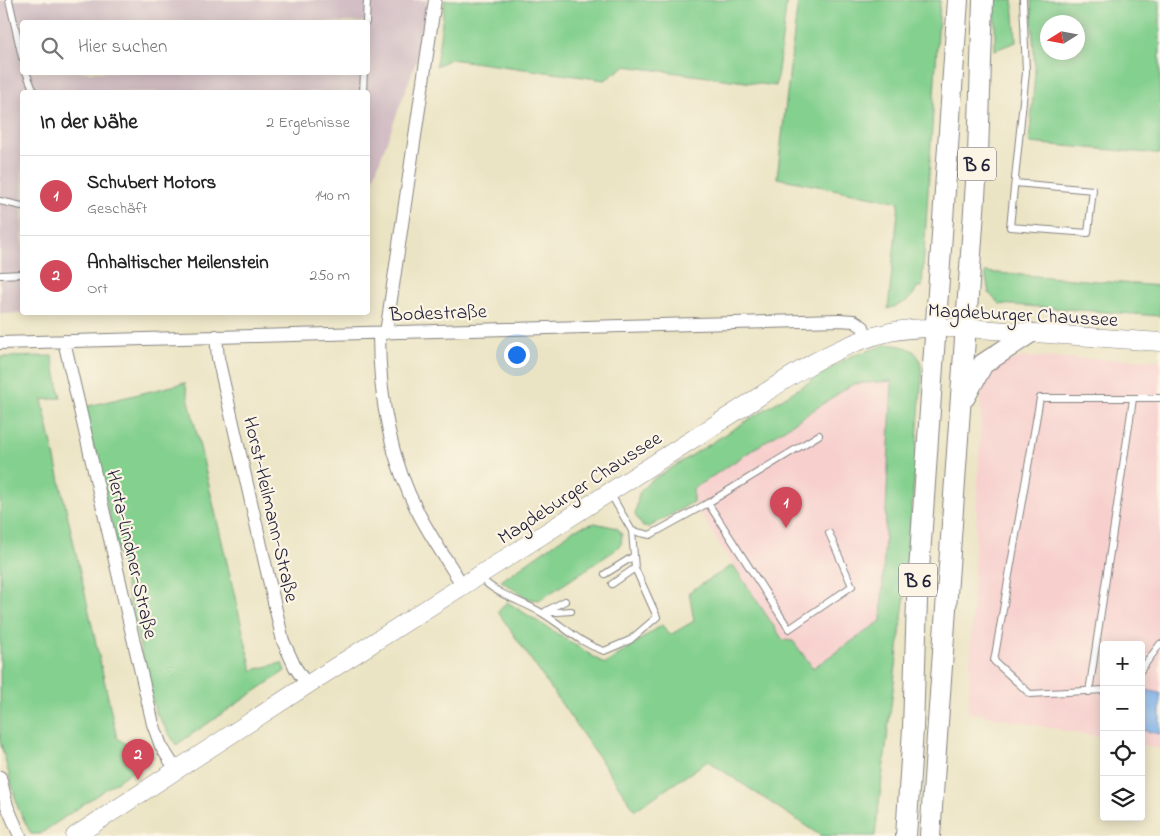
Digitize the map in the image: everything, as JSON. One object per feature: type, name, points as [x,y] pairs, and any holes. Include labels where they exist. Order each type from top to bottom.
[{"type":"main road","name":"B 6","points":[[906,836],[912,738],[916,600],[958,0]]},
{"type":"main road","name":"B 6","points":[[930,836],[978,154],[983,0]]},
{"type":"main road","name":"Magdeburger Chaussee","points":[[75,836],[609,492],[800,371],[844,348],[866,339],[901,330],[935,328],[966,328],[1157,342]]},
{"type":"main road","name":"B 6","points":[[961,406],[983,364],[1030,333]]},
{"type":"street","points":[[435,0],[383,333],[381,388],[396,460],[418,513],[463,586]]},
{"type":"street","name":"Bodestraße","points":[[0,343],[839,320],[854,321],[863,326],[866,339]]},
{"type":"street","name":"Horst-Heilmann-Straße","points":[[216,336],[218,358],[283,641],[295,667],[307,685]]},
{"type":"street","name":"Herta-Lindner-Straße","points":[[64,341],[153,724],[161,746],[176,770]]},
{"type":"street","points":[[0,777],[7,806],[20,836]]},
{"type":"lane","points":[[9,0],[20,48]]},
{"type":"lane","points":[[366,20],[367,0]]},
{"type":"lane","points":[[1015,183],[1092,190],[1088,232],[1010,227],[1026,72],[1023,0]]},
{"type":"lane","points":[[27,75],[33,90]]},
{"type":"lane","points":[[363,90],[364,75]]},
{"type":"lane","points":[[0,201],[20,206]]},
{"type":"lane","points":[[0,274],[20,274]]},
{"type":"lane","points":[[1100,691],[1030,694],[994,662],[1040,398],[1160,398]]},
{"type":"lane","points":[[1089,692],[1134,399]]},
{"type":"lane","points":[[632,531],[650,535],[708,503],[819,435]]},
{"type":"lane","points":[[479,576],[488,587],[543,613],[587,646],[604,652],[630,640],[657,617],[635,568],[632,531],[609,492]]},
{"type":"lane","points":[[708,503],[789,629],[852,586],[829,533]]},
{"type":"lane","points":[[606,574],[634,556]]},
{"type":"lane","points":[[612,584],[635,568]]},
{"type":"lane","points":[[543,613],[565,601]]},
{"type":"lane","points":[[543,613],[571,611]]},
{"type":"lane","points":[[1145,665],[1160,644]]},
{"type":"shaded area","points":[[0,0],[427,0],[422,45],[370,188],[370,90],[20,90],[20,313],[0,314]]},
{"type":"shaded area","points":[[1024,357],[1160,360],[1160,749],[1145,746],[1145,641],[1100,641],[1100,737],[968,712],[982,386],[989,374],[1001,363]]},
{"type":"shaded area","points":[[892,381],[881,621],[812,668],[793,641],[784,640],[733,565],[693,502],[693,489],[853,384]]},
{"type":"green space","points":[[445,0],[787,0],[776,86],[625,66],[605,80],[450,59],[436,66]]},
{"type":"green space","points":[[798,0],[940,0],[922,287],[917,287],[912,296],[906,301],[888,309],[899,202],[777,178]]},
{"type":"green space","points":[[995,0],[1013,0],[1016,42],[995,50]]},
{"type":"green space","points":[[1031,0],[1160,0],[1160,154],[1029,143],[1035,73]]},
{"type":"green space","points":[[985,272],[1160,286],[1160,316],[999,304],[989,293]]},
{"type":"green space","points":[[888,344],[903,346],[913,351],[919,359],[922,374],[906,585],[875,836],[821,836],[708,761],[635,810],[498,612],[507,602],[605,664],[662,625],[670,635],[694,621],[689,592],[733,565],[783,640],[793,641],[813,668],[881,621],[892,381],[853,384],[693,489],[693,502],[649,527],[643,527],[635,515],[639,493],[649,482],[849,357]]},
{"type":"green space","points":[[52,356],[61,398],[42,400],[117,738],[134,749],[139,762],[154,756],[40,834],[31,834],[18,808],[0,741],[0,357]]},
{"type":"green space","points":[[185,383],[252,670],[282,663],[285,671],[176,745],[155,711],[84,407]]},
{"type":"green space","points":[[595,523],[617,528],[622,535],[621,544],[614,551],[540,600],[529,599],[501,581],[575,529]]},
{"type":"water","points":[[1145,690],[1160,693],[1160,734],[1145,731]]},
{"type":"place","name":"Schubert Motors","points":[[786,528]]},
{"type":"place","name":"Anhaltischer Meilenstein","points":[[138,780]]}]
